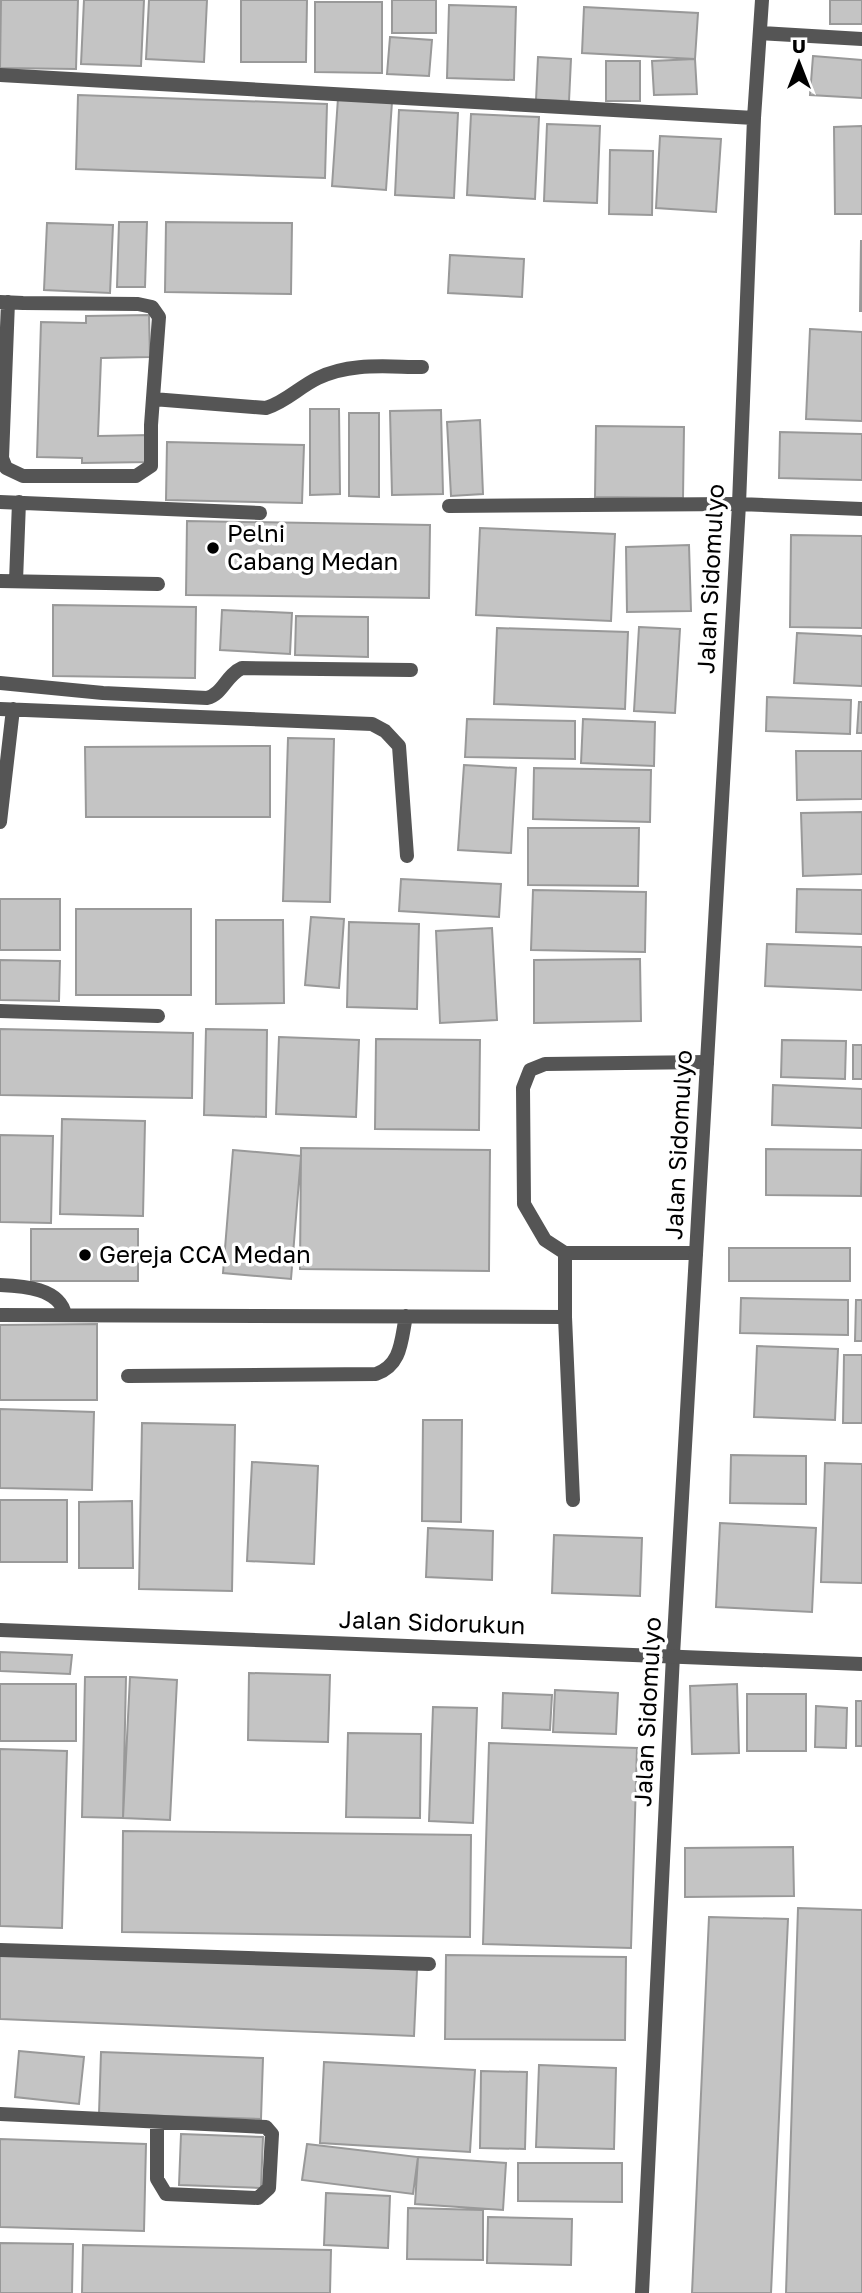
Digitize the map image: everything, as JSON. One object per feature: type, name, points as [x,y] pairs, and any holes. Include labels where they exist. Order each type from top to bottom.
[{"type":"street","name":"Jalan Sidomulyo","points":[[642,2293],[673,1655],[739,504],[754,118],[762,0]]},
{"type":"street","points":[[760,33],[862,39]]},
{"type":"street","points":[[0,75],[754,118]]},
{"type":"street","points":[[4,302],[152,307],[159,317],[151,466],[136,475],[18,475],[6,468],[1,446],[4,302]]},
{"type":"street","points":[[153,399],[265,408],[283,403],[317,378],[347,367],[422,367]]},
{"type":"street","points":[[0,502],[260,513]]},
{"type":"street","points":[[16,581],[19,502]]},
{"type":"street","points":[[449,506],[739,504],[862,509]]},
{"type":"street","points":[[0,581],[159,584]]},
{"type":"street","points":[[0,683],[103,693],[207,698],[219,693],[229,675],[242,668],[411,670]]},
{"type":"street","points":[[0,822],[7,709],[372,724],[385,731],[399,746],[407,856]]},
{"type":"street","points":[[0,1011],[158,1016]]},
{"type":"street","points":[[696,1253],[565,1253],[545,1240],[524,1204],[523,1088],[530,1070],[545,1064],[707,1062]]},
{"type":"street","points":[[565,1253],[573,1500]]},
{"type":"street","points":[[0,1285],[18,1285],[56,1297],[62,1304],[65,1315]]},
{"type":"street","points":[[0,1315],[565,1317]]},
{"type":"street","points":[[128,1376],[376,1374],[389,1370],[398,1358],[406,1316]]},
{"type":"street","name":"Jalan Sidorukun","points":[[0,1630],[862,1664]]},
{"type":"street","points":[[0,1950],[429,1965]]},
{"type":"street","points":[[0,2114],[266,2127],[271,2134],[268,2188],[264,2195],[258,2198],[166,2194],[157,2179],[157,2123]]},
{"type":"building","points":[[1,0],[78,0],[76,69],[0,68]]},
{"type":"building","points":[[84,0],[144,0],[141,66],[81,64]]},
{"type":"building","points":[[149,0],[207,0],[204,62],[146,59]]},
{"type":"building","points":[[241,0],[307,0],[306,62],[241,62]]},
{"type":"building","points":[[392,0],[436,0],[436,33],[392,33]]},
{"type":"building","points":[[830,0],[862,0],[862,24],[830,24]]},
{"type":"building","points":[[315,2],[382,2],[382,73],[315,72]]},
{"type":"building","points":[[449,5],[516,7],[514,80],[447,78]]},
{"type":"building","points":[[584,7],[698,13],[695,59],[582,53]]},
{"type":"building","points":[[390,37],[432,40],[429,76],[387,74]]},
{"type":"building","points":[[813,56],[862,60],[862,98],[810,95]]},
{"type":"building","points":[[538,57],[571,59],[569,101],[536,100]]},
{"type":"building","points":[[695,59],[697,94],[654,95],[652,61]]},
{"type":"building","points":[[606,61],[640,61],[640,101],[606,101]]},
{"type":"building","points":[[78,95],[327,104],[325,178],[76,169]]},
{"type":"building","points":[[338,98],[392,102],[386,190],[332,186]]},
{"type":"building","points":[[399,110],[458,113],[454,198],[395,195]]},
{"type":"building","points":[[471,114],[539,117],[535,199],[467,195]]},
{"type":"building","points":[[547,124],[600,126],[597,203],[544,201]]},
{"type":"building","points":[[862,126],[862,214],[835,214],[834,127]]},
{"type":"building","points":[[660,136],[721,139],[716,212],[656,208]]},
{"type":"building","points":[[610,150],[653,151],[652,215],[609,214]]},
{"type":"building","points":[[119,222],[147,222],[145,287],[117,287]]},
{"type":"building","points":[[166,222],[292,223],[291,294],[165,292]]},
{"type":"building","points":[[47,223],[113,225],[110,293],[44,290]]},
{"type":"building","points":[[861,241],[862,311],[860,311]]},
{"type":"building","points":[[450,255],[524,259],[522,297],[448,293]]},
{"type":"building","points":[[149,315],[150,357],[101,358],[98,436],[150,435],[150,462],[82,463],[82,458],[37,457],[41,322],[86,323],[86,316]]},
{"type":"building","points":[[810,329],[862,332],[862,421],[806,419]]},
{"type":"building","points":[[310,409],[339,409],[340,494],[310,495]]},
{"type":"building","points":[[441,410],[443,494],[392,495],[390,411]]},
{"type":"building","points":[[349,413],[379,413],[379,497],[349,496]]},
{"type":"building","points":[[480,420],[483,494],[451,496],[447,422]]},
{"type":"building","points":[[596,426],[684,427],[683,498],[595,497]]},
{"type":"building","points":[[780,432],[862,434],[862,480],[779,478]]},
{"type":"building","points":[[167,442],[304,445],[302,503],[166,500]]},
{"type":"building","points":[[187,521],[430,525],[429,598],[186,595]]},
{"type":"building","points":[[480,528],[615,534],[611,621],[476,615]]},
{"type":"building","points":[[791,535],[862,536],[862,628],[790,627]]},
{"type":"building","points":[[689,545],[691,611],[627,612],[626,547]]},
{"type":"building","points":[[53,605],[196,607],[195,678],[53,676]]},
{"type":"building","points":[[222,610],[292,613],[290,654],[220,650]]},
{"type":"building","points":[[296,616],[368,617],[368,657],[295,655]]},
{"type":"building","points":[[639,627],[680,629],[675,713],[634,711]]},
{"type":"building","points":[[497,628],[628,632],[625,709],[494,704]]},
{"type":"building","points":[[797,633],[862,636],[862,686],[794,683]]},
{"type":"building","points":[[767,697],[851,700],[850,734],[766,731]]},
{"type":"building","points":[[859,702],[862,702],[862,733],[857,733]]},
{"type":"building","points":[[467,719],[575,721],[575,759],[465,757]]},
{"type":"building","points":[[583,719],[655,722],[654,766],[581,763]]},
{"type":"building","points":[[288,738],[334,739],[330,902],[283,901]]},
{"type":"building","points":[[270,746],[270,817],[86,817],[85,747]]},
{"type":"building","points":[[796,751],[862,751],[862,799],[797,800]]},
{"type":"building","points":[[464,765],[516,768],[511,853],[458,850]]},
{"type":"building","points":[[534,768],[651,770],[650,822],[533,819]]},
{"type":"building","points":[[862,812],[862,874],[803,876],[801,813]]},
{"type":"building","points":[[528,828],[639,828],[638,886],[528,885]]},
{"type":"building","points":[[401,879],[501,884],[499,917],[399,911]]},
{"type":"building","points":[[797,889],[862,890],[862,934],[796,932]]},
{"type":"building","points":[[533,890],[646,892],[645,952],[531,950]]},
{"type":"building","points":[[0,899],[60,899],[60,950],[0,950]]},
{"type":"building","points":[[76,909],[191,909],[191,995],[76,995]]},
{"type":"building","points":[[311,917],[344,919],[339,988],[305,985]]},
{"type":"building","points":[[216,920],[283,920],[284,1003],[216,1004]]},
{"type":"building","points":[[349,922],[419,924],[417,1009],[347,1007]]},
{"type":"building","points":[[492,928],[497,1020],[440,1023],[436,931]]},
{"type":"building","points":[[767,944],[862,947],[862,990],[765,986]]},
{"type":"building","points":[[640,959],[641,1021],[534,1023],[534,960]]},
{"type":"building","points":[[0,960],[60,961],[59,1001],[0,1000]]},
{"type":"building","points":[[0,1029],[193,1033],[192,1098],[0,1095]]},
{"type":"building","points":[[206,1029],[267,1030],[266,1117],[204,1115]]},
{"type":"building","points":[[279,1037],[359,1040],[356,1117],[276,1114]]},
{"type":"building","points":[[376,1039],[480,1040],[479,1130],[375,1129]]},
{"type":"building","points":[[782,1040],[846,1041],[845,1079],[781,1077]]},
{"type":"building","points":[[853,1045],[862,1045],[862,1079],[853,1079]]},
{"type":"building","points":[[773,1085],[862,1089],[862,1128],[772,1125]]},
{"type":"building","points":[[62,1119],[145,1121],[143,1216],[60,1214]]},
{"type":"building","points":[[0,1135],[53,1136],[51,1223],[0,1222]]},
{"type":"building","points":[[301,1148],[490,1150],[489,1271],[300,1269]]},
{"type":"building","points":[[766,1149],[862,1150],[861,1196],[766,1195]]},
{"type":"building","points":[[233,1150],[301,1156],[291,1279],[223,1273]]},
{"type":"building","name":"Gereja CCA Medan","points":[[31,1229],[138,1229],[138,1281],[31,1281]]},
{"type":"building","points":[[729,1248],[850,1248],[850,1281],[729,1281]]},
{"type":"building","points":[[741,1298],[848,1300],[848,1335],[740,1333]]},
{"type":"building","points":[[856,1300],[862,1300],[862,1341],[855,1341]]},
{"type":"building","points":[[97,1324],[97,1400],[0,1400],[0,1325]]},
{"type":"building","points":[[757,1346],[838,1349],[835,1420],[754,1417]]},
{"type":"building","points":[[844,1355],[862,1355],[862,1423],[843,1423]]},
{"type":"building","points":[[0,1409],[94,1412],[92,1490],[0,1488]]},
{"type":"building","points":[[423,1420],[462,1420],[461,1522],[422,1521]]},
{"type":"building","points":[[142,1423],[235,1425],[232,1591],[139,1589]]},
{"type":"building","points":[[731,1455],[806,1456],[806,1504],[730,1503]]},
{"type":"building","points":[[252,1462],[318,1466],[314,1564],[247,1561]]},
{"type":"building","points":[[825,1463],[862,1464],[862,1583],[821,1582]]},
{"type":"building","points":[[0,1500],[67,1500],[67,1562],[0,1562]]},
{"type":"building","points":[[132,1501],[133,1568],[79,1568],[79,1502]]},
{"type":"building","points":[[720,1523],[816,1528],[812,1612],[716,1607]]},
{"type":"building","points":[[428,1528],[493,1531],[492,1580],[426,1577]]},
{"type":"building","points":[[554,1535],[642,1538],[640,1596],[552,1593]]},
{"type":"building","points":[[0,1652],[72,1655],[70,1674],[0,1671]]},
{"type":"building","points":[[249,1673],[330,1675],[328,1742],[248,1740]]},
{"type":"building","points":[[85,1677],[126,1677],[123,1818],[82,1817]]},
{"type":"building","points":[[130,1677],[177,1680],[170,1820],[123,1818]]},
{"type":"building","points":[[0,1684],[76,1684],[76,1741],[0,1741]]},
{"type":"building","points":[[737,1684],[739,1753],[692,1754],[690,1686]]},
{"type":"building","points":[[555,1690],[618,1693],[616,1734],[553,1732]]},
{"type":"building","points":[[503,1693],[552,1695],[550,1730],[502,1728]]},
{"type":"building","points":[[747,1694],[806,1694],[806,1751],[747,1751]]},
{"type":"building","points":[[856,1701],[862,1701],[862,1746],[856,1746]]},
{"type":"building","points":[[816,1706],[847,1708],[846,1748],[815,1747]]},
{"type":"building","points":[[433,1707],[477,1708],[473,1823],[429,1821]]},
{"type":"building","points":[[348,1733],[421,1734],[420,1818],[346,1817]]},
{"type":"building","points":[[489,1743],[637,1748],[631,1948],[483,1944]]},
{"type":"building","points":[[0,1749],[67,1751],[62,1928],[0,1926]]},
{"type":"building","points":[[123,1831],[471,1835],[470,1937],[122,1932]]},
{"type":"building","points":[[793,1847],[794,1896],[685,1897],[685,1848]]},
{"type":"building","points":[[798,1908],[862,1910],[862,2293],[786,2293]]},
{"type":"building","points":[[709,1917],[788,1919],[771,2293],[692,2293]]},
{"type":"building","points":[[0,1953],[417,1970],[414,2036],[0,2019]]},
{"type":"building","points":[[446,1955],[626,1957],[625,2040],[445,2039]]},
{"type":"building","points":[[19,2051],[84,2057],[79,2104],[15,2097]]},
{"type":"building","points":[[101,2052],[263,2058],[261,2119],[99,2114]]},
{"type":"building","points":[[324,2062],[475,2070],[470,2152],[320,2143]]},
{"type":"building","points":[[539,2065],[616,2068],[614,2149],[536,2147]]},
{"type":"building","points":[[481,2071],[527,2072],[525,2149],[480,2148]]},
{"type":"building","points":[[181,2134],[263,2137],[261,2188],[179,2185]]},
{"type":"building","points":[[0,2139],[146,2144],[144,2231],[0,2227]]},
{"type":"building","points":[[307,2144],[418,2157],[413,2194],[302,2180]]},
{"type":"building","points":[[418,2157],[506,2163],[503,2210],[415,2204]]},
{"type":"building","points":[[518,2163],[622,2163],[622,2202],[518,2201]]},
{"type":"building","points":[[326,2193],[390,2196],[388,2248],[324,2245]]},
{"type":"building","points":[[408,2208],[483,2210],[483,2260],[407,2259]]},
{"type":"building","points":[[488,2217],[572,2219],[571,2265],[487,2263]]},
{"type":"building","points":[[0,2243],[73,2244],[72,2293],[0,2293]]},
{"type":"building","points":[[83,2245],[331,2250],[330,2293],[82,2293]]},
{"type":"place","name":"Pelni Cabang Medan","points":[[213,548]]},
{"type":"place","name":"Gereja CCA Medan","points":[[85,1255]]}]
